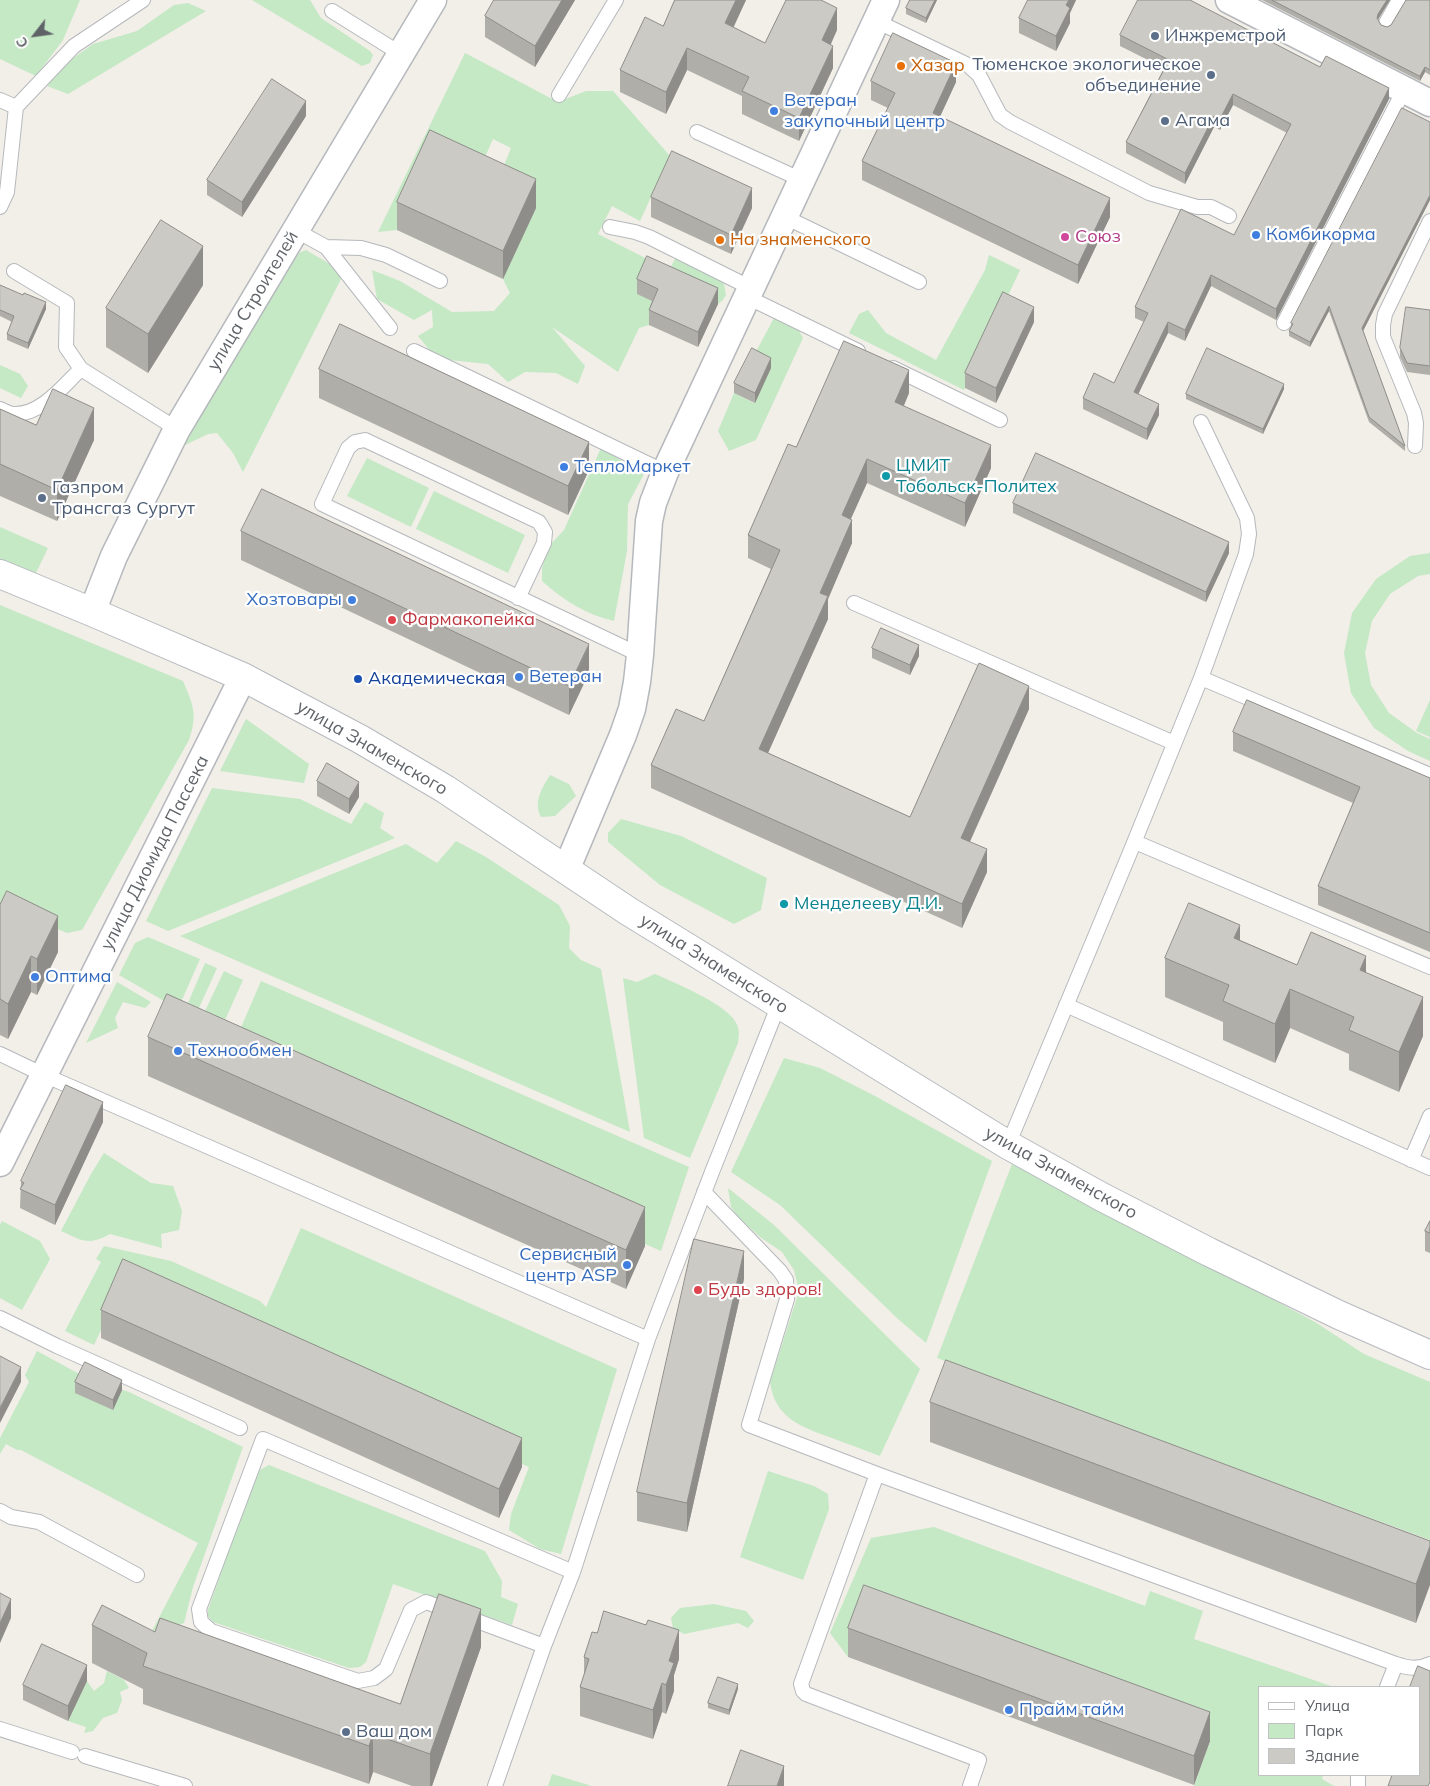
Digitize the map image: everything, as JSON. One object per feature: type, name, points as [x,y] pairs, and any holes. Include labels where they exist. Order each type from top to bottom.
[{"type":"main road","name":"улица Знаменского","points":[[0,574],[243,677],[360,739],[445,789],[628,911],[1008,1145],[1100,1196],[1208,1252],[1430,1355]]},
{"type":"street","name":"улица Строителей","points":[[92,612],[114,556],[177,429],[433,0]]},
{"type":"street","points":[[1229,0],[1422,97]]},
{"type":"street","points":[[566,870],[623,735],[632,709],[640,655],[649,521],[653,503],[881,11]]},
{"type":"street","name":"улица Диомида Пассека","points":[[0,1163],[243,677]]},
{"type":"lane","points":[[0,206],[7,192],[16,107],[74,46],[142,0]]},
{"type":"lane","points":[[559,95],[616,0]]},
{"type":"lane","points":[[1386,23],[1399,0]]},
{"type":"lane","points":[[332,11],[401,54]]},
{"type":"lane","points":[[881,11],[968,65],[979,75],[1000,115],[1010,122],[1149,192],[1197,207],[1211,207],[1229,216]]},
{"type":"lane","points":[[1284,323],[1422,97]]},
{"type":"lane","points":[[0,100],[16,107]]},
{"type":"lane","points":[[697,132],[802,180]]},
{"type":"lane","points":[[785,217],[919,282]]},
{"type":"lane","points":[[1415,446],[1416,423],[1414,413],[1383,337],[1383,325],[1386,314],[1430,221]]},
{"type":"lane","points":[[610,227],[649,237],[749,293],[874,358],[1000,420]]},
{"type":"lane","points":[[295,230],[326,247],[390,328]]},
{"type":"lane","points":[[326,247],[361,248],[386,255],[440,282]]},
{"type":"lane","points":[[14,271],[68,303],[66,347],[80,369],[177,429]]},
{"type":"lane","points":[[414,351],[666,472]]},
{"type":"lane","points":[[0,409],[13,415],[32,411],[47,401],[80,369]]},
{"type":"lane","points":[[1008,1145],[1135,842],[1201,678],[1246,554],[1249,534],[1247,518],[1201,422]]},
{"type":"lane","points":[[518,598],[544,543],[544,532],[539,522],[365,440],[355,442],[348,448],[322,504],[518,598],[640,655]]},
{"type":"lane","points":[[854,603],[1174,743]]},
{"type":"lane","points":[[1201,678],[1430,775]]},
{"type":"lane","points":[[1135,842],[1430,967]]},
{"type":"lane","points":[[495,1786],[544,1646],[573,1572],[648,1339],[779,1004]]},
{"type":"lane","points":[[1066,1005],[1430,1168]]},
{"type":"lane","points":[[0,1054],[44,1075],[648,1339]]},
{"type":"lane","points":[[1411,1160],[1430,1116]]},
{"type":"lane","points":[[704,1192],[780,1270],[786,1280],[787,1299],[749,1425],[877,1474],[1410,1669],[1430,1664]]},
{"type":"lane","points":[[0,1318],[57,1346],[240,1428]]},
{"type":"lane","points":[[544,1646],[426,1602],[411,1610],[386,1669],[374,1678],[358,1681],[211,1631],[201,1622],[199,1609],[263,1439],[573,1572]]},
{"type":"lane","points":[[877,1474],[804,1675],[801,1688],[806,1694],[979,1760],[970,1786]]},
{"type":"lane","points":[[0,1511],[10,1517],[39,1522],[137,1575]]},
{"type":"lane","points":[[1387,1686],[1396,1664]]},
{"type":"lane","points":[[0,1728],[185,1786]]},
{"type":"green space","points":[[0,0],[80,0],[63,40],[36,76],[0,59]]},
{"type":"green space","points":[[252,0],[310,0],[321,18],[370,51],[373,55],[370,63],[362,66]]},
{"type":"green space","points":[[188,3],[206,11],[68,94],[47,86],[65,64],[93,44],[137,31],[174,5]]},
{"type":"green space","points":[[465,53],[558,102],[586,91],[613,91],[670,156],[640,221],[612,206],[598,234],[669,270],[676,257],[719,277],[724,284],[726,295],[718,304],[647,271],[658,304],[649,325],[639,328],[618,372],[552,327],[585,366],[578,384],[556,373],[525,372],[508,382],[488,364],[449,360],[431,352],[418,336],[433,327],[432,310],[414,320],[377,299],[372,270],[400,281],[452,312],[494,311],[510,293],[503,279],[397,230],[378,232]],"holes":[[[493,139],[511,148],[503,168],[485,157]]]},
{"type":"green space","points":[[306,250],[335,267],[341,279],[243,472],[233,453],[217,433],[208,434],[181,447],[236,350],[241,347],[299,253]]},
{"type":"green space","points":[[989,255],[1020,270],[964,390],[849,333],[859,314],[868,310],[886,333],[936,360],[985,270]]},
{"type":"green space","points":[[774,318],[798,329],[803,338],[756,440],[729,451],[718,431],[734,393],[754,403],[752,359]]},
{"type":"green space","points":[[0,365],[20,374],[28,386],[21,398],[0,388]]},
{"type":"green space","points":[[601,448],[644,474],[628,504],[627,551],[614,621],[594,615],[576,606],[542,581],[542,568],[549,546],[564,530]]},
{"type":"green space","points":[[367,458],[429,488],[411,527],[347,496]]},
{"type":"green space","points":[[434,491],[525,535],[508,573],[416,529]]},
{"type":"green space","points":[[0,527],[48,548],[35,575],[0,560]]},
{"type":"green space","points":[[1430,553],[1430,574],[1418,576],[1390,594],[1372,621],[1365,653],[1371,685],[1389,713],[1417,733],[1430,739],[1430,761],[1408,751],[1374,728],[1351,693],[1344,653],[1352,613],[1376,579],[1410,556]]},
{"type":"green space","points":[[0,605],[183,681],[192,703],[194,716],[189,740],[82,930],[67,933],[0,904]]},
{"type":"green space","points":[[1430,700],[1430,737],[1416,731]]},
{"type":"green space","points":[[246,719],[309,764],[304,783],[220,771]]},
{"type":"green space","points":[[550,775],[569,784],[576,796],[555,816],[541,817],[538,801]]},
{"type":"green space","points":[[212,788],[300,799],[351,824],[365,802],[384,813],[380,828],[395,838],[168,931],[146,921]]},
{"type":"green space","points":[[621,819],[681,836],[767,878],[761,910],[734,924],[660,885],[608,842],[608,833]]},
{"type":"green space","points":[[456,841],[486,857],[559,905],[570,926],[569,948],[581,960],[601,969],[630,1132],[180,936],[406,844],[437,863]]},
{"type":"green space","points":[[148,937],[200,959],[178,1009],[119,975],[135,943]]},
{"type":"green space","points":[[205,963],[217,968],[199,1008],[188,1003]]},
{"type":"green space","points":[[224,971],[243,980],[225,1020],[205,1011]]},
{"type":"green space","points":[[655,974],[721,1007],[735,1021],[738,1029],[738,1043],[690,1158],[644,1138],[623,978],[637,982]]},
{"type":"green space","points":[[261,981],[689,1167],[661,1251],[244,1066],[233,1046]]},
{"type":"green space","points":[[117,982],[151,1002],[145,1008],[123,1002],[115,1018],[118,1028],[86,1043]]},
{"type":"green space","points":[[784,1058],[820,1068],[875,1096],[992,1161],[926,1343],[898,1319],[780,1205],[731,1172]]},
{"type":"green space","points":[[104,1153],[151,1183],[173,1186],[182,1211],[179,1230],[161,1234],[162,1248],[110,1234],[96,1240],[86,1241],[61,1231]]},
{"type":"green space","points":[[1012,1164],[1315,1322],[1364,1354],[1430,1382],[1430,1540],[937,1358]]},
{"type":"green space","points":[[728,1188],[774,1225],[920,1369],[880,1456],[801,1425],[792,1420],[778,1405],[770,1382],[799,1291],[794,1270],[782,1252],[760,1237],[738,1217],[731,1207]]},
{"type":"green space","points":[[2,1221],[40,1241],[50,1259],[22,1310],[0,1298],[0,1225]]},
{"type":"green space","points":[[301,1228],[617,1369],[561,1554],[540,1549],[509,1530],[511,1514],[529,1467],[122,1285],[94,1345],[65,1331],[101,1262],[96,1259],[104,1246],[171,1261],[260,1301],[266,1307]]},
{"type":"green space","points":[[37,1351],[83,1376],[129,1392],[243,1447],[193,1587],[184,1623],[161,1633],[140,1654],[198,1543],[21,1450],[6,1444],[0,1454],[0,1438],[29,1382],[25,1375]]},
{"type":"green space","points":[[269,1465],[485,1551],[502,1581],[501,1597],[518,1604],[512,1625],[393,1584],[366,1662],[360,1667],[349,1668],[213,1622],[208,1616],[208,1610],[256,1472]]},
{"type":"green space","points":[[768,1471],[814,1486],[828,1494],[829,1509],[803,1580],[740,1557]]},
{"type":"green space","points":[[934,1527],[1145,1606],[1150,1591],[1203,1611],[1194,1639],[1331,1686],[1258,1686],[1258,1776],[1323,1776],[1322,1779],[1334,1786],[1194,1786],[1210,1741],[864,1614],[848,1657],[830,1633],[871,1538]]},
{"type":"green space","points":[[714,1604],[746,1611],[754,1621],[748,1628],[738,1623],[684,1634],[673,1628],[671,1618],[680,1608]]},
{"type":"green space","points":[[107,1671],[124,1680],[129,1688],[120,1692],[122,1700],[117,1713],[103,1718],[93,1731],[84,1733],[86,1727],[68,1721],[87,1681],[94,1691],[104,1683]]},
{"type":"green space","points":[[552,1774],[589,1785],[589,1786],[548,1786]]},
{"type":"building","points":[[494,0],[562,0],[535,46],[485,16]]},
{"type":"building","points":[[675,0],[736,0],[725,23],[765,43],[786,0],[821,0],[837,8],[822,40],[833,46],[799,118],[742,91],[749,77],[687,48],[666,92],[620,70],[645,17],[663,26]]},
{"type":"building","points":[[910,0],[935,0],[926,18],[906,8]]},
{"type":"building","points":[[1028,0],[1069,0],[1066,5],[1070,8],[1056,36],[1019,18]]},
{"type":"building","points":[[1138,0],[1190,0],[1320,67],[1326,56],[1389,88],[1276,309],[1211,275],[1185,330],[1168,322],[1134,392],[1159,404],[1147,429],[1083,398],[1094,373],[1114,383],[1148,313],[1135,307],[1181,209],[1234,235],[1291,124],[1233,94],[1220,119],[1214,116],[1185,173],[1126,142],[1169,60],[1120,35]]},
{"type":"building","points":[[1272,0],[1387,0],[1377,18],[1381,25],[1387,27],[1391,25],[1406,0],[1430,0],[1430,70],[1425,67],[1420,76]]},
{"type":"building","points":[[893,33],[956,63],[933,113],[1110,198],[1078,265],[862,161],[895,93],[871,81]]},
{"type":"building","points":[[272,79],[306,101],[242,202],[207,180]]},
{"type":"building","points":[[1402,108],[1430,122],[1430,195],[1362,328],[1405,446],[1369,417],[1329,306],[1310,342],[1289,331],[1293,324],[1291,323]]},
{"type":"building","points":[[430,130],[536,179],[503,251],[397,202]]},
{"type":"building","points":[[672,151],[752,188],[731,235],[651,197]]},
{"type":"building","points":[[161,220],[203,246],[148,334],[106,308]]},
{"type":"building","points":[[647,256],[718,288],[698,332],[649,310],[658,289],[637,279]]},
{"type":"building","points":[[0,285],[46,302],[28,343],[7,334],[14,316],[0,310]]},
{"type":"building","points":[[1003,292],[1034,307],[996,388],[965,373]]},
{"type":"building","points":[[1406,307],[1430,310],[1430,366],[1407,363],[1400,348]]},
{"type":"building","points":[[340,324],[589,442],[568,486],[319,369]]},
{"type":"building","points":[[844,341],[909,370],[895,402],[991,445],[965,503],[867,459],[842,515],[852,520],[820,593],[828,596],[759,749],[910,817],[979,663],[1029,686],[961,838],[987,849],[962,904],[651,765],[676,709],[704,721],[780,550],[748,535],[788,444],[796,447]]},
{"type":"building","points":[[752,348],[771,358],[755,393],[734,383]]},
{"type":"building","points":[[1207,348],[1284,384],[1263,429],[1186,394]]},
{"type":"building","points":[[53,389],[94,408],[57,490],[0,464],[0,409],[36,425]]},
{"type":"building","points":[[1036,453],[1229,542],[1206,592],[1013,503]]},
{"type":"building","points":[[262,489],[589,644],[569,686],[241,531]]},
{"type":"building","points":[[881,628],[919,645],[910,665],[872,648]]},
{"type":"building","points":[[1247,700],[1430,778],[1430,933],[1318,886],[1360,787],[1233,732]]},
{"type":"building","points":[[327,763],[359,782],[349,799],[317,781]]},
{"type":"building","points":[[7,891],[58,916],[37,959],[31,956],[8,1004],[0,999],[0,905]]},
{"type":"building","points":[[1189,903],[1240,925],[1234,938],[1297,965],[1311,932],[1366,956],[1360,970],[1423,997],[1399,1052],[1349,1030],[1354,1017],[1290,989],[1275,1024],[1223,1001],[1229,985],[1165,958]]},
{"type":"building","points":[[167,994],[645,1207],[626,1250],[148,1037]]},
{"type":"building","points":[[66,1085],[103,1102],[55,1205],[20,1189],[24,1183],[21,1181]]},
{"type":"building","points":[[1430,1221],[1430,1233],[1425,1231]]},
{"type":"building","points":[[694,1239],[744,1251],[687,1503],[637,1492]]},
{"type":"building","points":[[123,1259],[522,1438],[499,1489],[101,1310]]},
{"type":"building","points":[[0,1356],[21,1367],[0,1408]]},
{"type":"building","points":[[946,1360],[1430,1541],[1430,1546],[1416,1584],[930,1402]]},
{"type":"building","points":[[85,1362],[122,1380],[113,1400],[75,1382]]},
{"type":"building","points":[[864,1585],[1210,1712],[1194,1756],[848,1628]]},
{"type":"building","points":[[0,1593],[11,1599],[0,1623]]},
{"type":"building","points":[[439,1594],[481,1609],[430,1754],[373,1734],[369,1746],[143,1666],[147,1653],[92,1625],[102,1605],[155,1632],[160,1618],[400,1704]]},
{"type":"building","points":[[604,1611],[646,1625],[648,1620],[679,1630],[669,1661],[674,1663],[666,1685],[662,1683],[653,1710],[580,1687],[589,1659],[584,1657],[592,1632],[597,1633]]},
{"type":"building","points":[[42,1644],[87,1665],[68,1706],[23,1685]]},
{"type":"building","points":[[1418,1666],[1430,1671],[1430,1782],[1428,1786],[1388,1786],[1392,1776],[1420,1776],[1420,1686],[1410,1686]]},
{"type":"building","points":[[718,1677],[738,1684],[729,1710],[708,1703]]},
{"type":"building","points":[[741,1750],[784,1766],[777,1786],[728,1786]]},
{"type":"place","name":"Инжремстрой","points":[[1155,36]]},
{"type":"place","name":"Хазар","points":[[901,66]]},
{"type":"place","name":"Тюменское экологическое объединение","points":[[1211,75]]},
{"type":"place","name":"Ветеран закупочный центр","points":[[774,111]]},
{"type":"place","name":"Агама","points":[[1165,121]]},
{"type":"place","name":"Комбикорма","points":[[1256,235]]},
{"type":"place","name":"Союз","points":[[1065,237]]},
{"type":"place","name":"На знаменского","points":[[720,240]]},
{"type":"place","name":"ТеплоМаркет","points":[[564,467]]},
{"type":"place","name":"ЦМИТ Тобольск-Политех","points":[[886,476]]},
{"type":"place","name":"Газпром Трансгаз Сургут","points":[[42,498]]},
{"type":"place","name":"Хозтовары","points":[[352,600]]},
{"type":"place","name":"Фармакопейка","points":[[392,620]]},
{"type":"place","name":"Ветеран","points":[[519,677]]},
{"type":"place","name":"Академическая","points":[[358,679]]},
{"type":"place","name":"Менделееву Д.И.","points":[[784,904]]},
{"type":"place","name":"Оптима","points":[[35,977]]},
{"type":"place","name":"Технообмен","points":[[178,1051]]},
{"type":"place","name":"Сервисный центр ASP","points":[[627,1265]]},
{"type":"place","name":"Будь здоров!","points":[[698,1290]]},
{"type":"place","name":"Прайм тайм","points":[[1009,1710]]},
{"type":"place","name":"Ваш дом","points":[[346,1732]]}]
